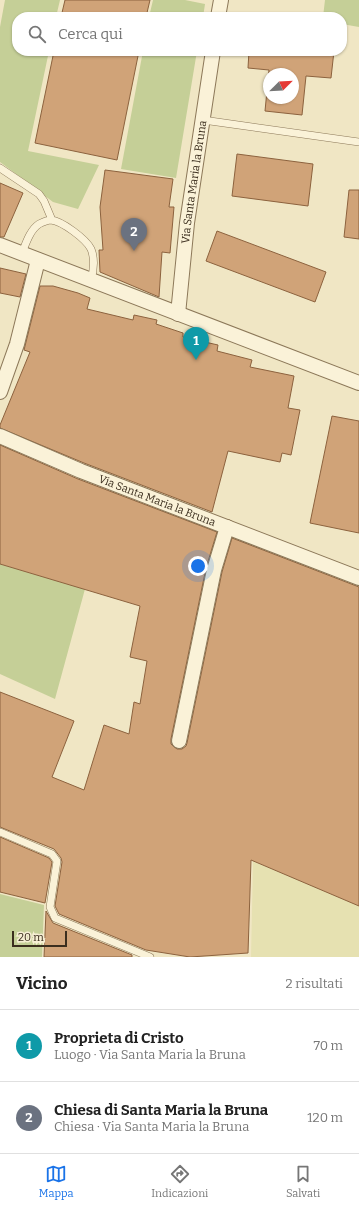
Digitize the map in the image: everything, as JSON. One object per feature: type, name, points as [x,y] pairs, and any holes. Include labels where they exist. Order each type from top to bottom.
[{"type":"street","points":[[219,12],[221,0]]},
{"type":"street","name":"Via Santa Maria la Bruna","points":[[178,314],[187,223],[212,56]]},
{"type":"street","points":[[0,245],[359,383]]},
{"type":"street","points":[[0,392],[17,344],[38,260]]},
{"type":"street","name":"Via Santa Maria la Bruna","points":[[0,436],[81,471],[359,578]]},
{"type":"street","name":"Via Santa Maria la Bruna","points":[[180,741],[214,570],[227,527]]},
{"type":"lane","points":[[203,120],[359,142]]},
{"type":"lane","points":[[0,168],[38,194],[44,201],[52,220]]},
{"type":"lane","points":[[22,253],[34,229],[44,221],[52,220],[70,229],[90,247],[93,257],[94,270],[91,280]]},
{"type":"lane","points":[[0,832],[52,854],[57,861],[50,907],[55,918],[150,957]]},
{"type":"shaded area","points":[[253,861],[359,906],[359,957],[251,957]]},
{"type":"green space","points":[[5,0],[60,0],[57,12],[12,12],[12,56],[48,56],[28,151],[99,165],[78,209],[53,202],[0,162],[0,27]]},
{"type":"green space","points":[[153,0],[185,0],[205,4],[204,12],[150,12]]},
{"type":"green space","points":[[325,0],[359,0],[359,27],[347,25],[347,12],[324,12]]},
{"type":"green space","points":[[142,56],[196,56],[176,178],[121,169]]},
{"type":"green space","points":[[0,564],[85,589],[55,699],[0,674]]},
{"type":"green space","points":[[0,894],[44,905],[42,957],[0,957]]},
{"type":"building","points":[[65,0],[150,0],[147,12],[62,12]]},
{"type":"building","points":[[53,56],[138,56],[117,160],[35,143]]},
{"type":"building","points":[[249,56],[333,56],[331,78],[306,76],[302,115],[265,111],[266,104],[299,104],[299,68],[263,68],[263,69],[248,68]]},
{"type":"building","points":[[237,154],[313,164],[308,206],[232,196]]},
{"type":"building","points":[[105,170],[173,179],[169,207],[174,207],[170,253],[162,252],[159,297],[100,272],[99,250],[103,250],[100,207]]},
{"type":"building","points":[[0,183],[23,193],[4,237],[0,237]]},
{"type":"building","points":[[349,190],[359,190],[359,239],[344,237]]},
{"type":"building","points":[[217,231],[326,272],[315,302],[206,261]]},
{"type":"building","points":[[0,268],[26,274],[20,297],[0,293]]},
{"type":"building","points":[[40,286],[53,286],[90,298],[87,309],[133,320],[134,315],[157,320],[156,324],[183,333],[183,337],[218,345],[217,351],[252,360],[250,367],[294,376],[288,408],[300,410],[291,455],[282,453],[280,462],[228,451],[212,512],[84,463],[0,428],[30,352],[24,350]]},
{"type":"building","points":[[332,416],[359,421],[359,533],[310,523]]},
{"type":"building","points":[[0,445],[78,479],[217,532],[206,568],[171,739],[171,744],[177,749],[182,749],[187,743],[222,572],[232,538],[359,587],[359,906],[251,860],[248,953],[190,957],[146,950],[59,914],[55,906],[62,862],[61,858],[54,849],[0,827],[0,692],[74,721],[52,777],[84,790],[104,725],[129,734],[134,702],[140,704],[147,661],[130,657],[140,606],[0,564]]},
{"type":"building","points":[[0,837],[49,858],[52,862],[45,903],[0,892]]},
{"type":"building","points":[[46,911],[53,923],[132,955],[132,957],[44,957]]},
{"type":"place","name":"Chiesa di Santa Maria la Bruna","points":[[134,251]]},
{"type":"place","name":"Proprieta di Cristo","points":[[196,360]]}]
